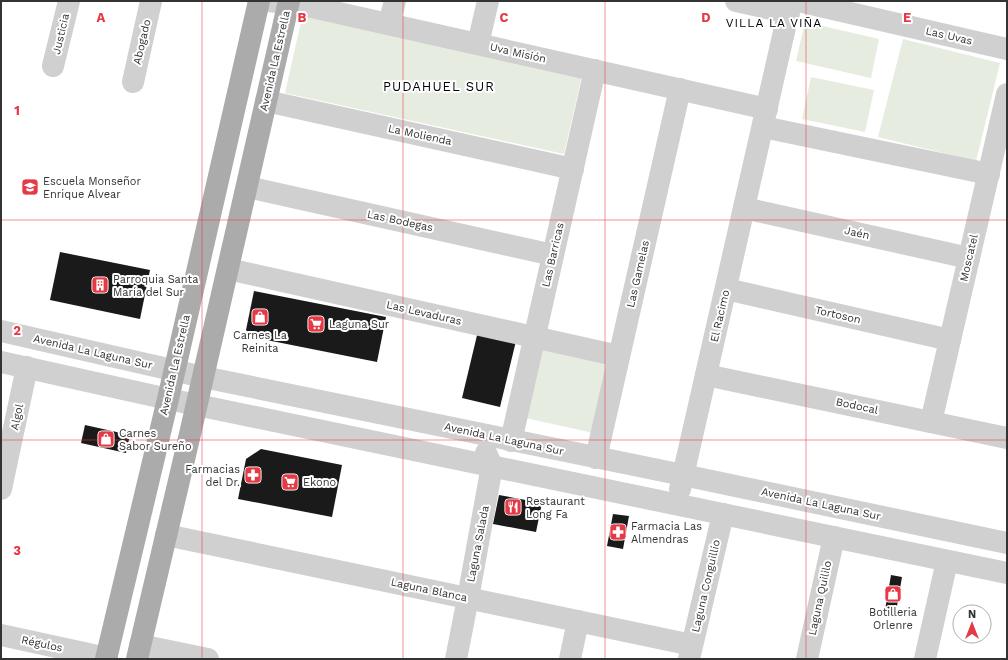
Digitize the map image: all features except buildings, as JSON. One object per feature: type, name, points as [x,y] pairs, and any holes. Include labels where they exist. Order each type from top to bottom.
[{"type":"main road","name":"Avenida La Estrella","points":[[107,658],[259,1]]},
{"type":"main road","name":"Avenida La Estrella","points":[[138,652],[204,377],[266,102],[282,2]]},
{"type":"street","name":"Justicia","points":[[53,66],[68,1]]},
{"type":"street","name":"Abogado","points":[[133,82],[151,1]]},
{"type":"street","points":[[389,24],[395,1]]},
{"type":"street","points":[[478,44],[488,1]]},
{"type":"street","name":"Las Uvas","points":[[736,1],[793,5],[1007,49]]},
{"type":"street","name":"Uva Misión","points":[[282,2],[303,5],[680,89],[765,118]]},
{"type":"street","name":"El Racimo","points":[[676,505],[765,118],[793,5]]},
{"type":"street","name":"Las Barricas","points":[[511,441],[595,70]]},
{"type":"street","name":"Las Gamelas","points":[[596,458],[680,89]]},
{"type":"street","name":"Moscatel","points":[[931,422],[1007,94]]},
{"type":"street","name":"La Molienda","points":[[266,102],[573,169]]},
{"type":"street","points":[[765,118],[988,174]]},
{"type":"street","name":"Las Bodegas","points":[[247,187],[553,255]]},
{"type":"street","name":"Jaén","points":[[744,208],[969,258]]},
{"type":"street","name":"Las Levaduras","points":[[228,269],[619,356]]},
{"type":"street","name":"Tortoson","points":[[726,289],[950,340]]},
{"type":"street","name":"Avenida La Laguna Sur","points":[[1,331],[174,371],[511,441],[684,475],[1007,543]]},
{"type":"street","points":[[1,362],[168,399],[1007,573]]},
{"type":"street","name":"Algol","points":[[1,489],[27,367]]},
{"type":"street","name":"Bodocal","points":[[706,375],[1007,438]]},
{"type":"street","points":[[475,433],[492,466]]},
{"type":"street","name":"Laguna Salada","points":[[456,659],[492,466]]},
{"type":"street","name":"Laguna Conguillío","points":[[691,652],[723,514]]},
{"type":"street","name":"Laguna Blanca","points":[[166,535],[578,621],[691,652]]},
{"type":"street","name":"Laguna Quililo","points":[[807,659],[834,537]]},
{"type":"street","points":[[925,659],[947,560]]},
{"type":"street","points":[[570,659],[578,621]]},
{"type":"street","name":"Régulos","points":[[1,635],[107,658]]},
{"type":"street","points":[[138,652],[208,659]]},
{"type":"shaded area","points":[[303,13],[582,75],[564,154],[285,93]]},
{"type":"shaded area","points":[[805,22],[879,39],[871,78],[796,61]]},
{"type":"shaded area","points":[[903,39],[1000,63],[976,161],[878,137]]},
{"type":"shaded area","points":[[811,77],[874,90],[865,132],[802,119]]},
{"type":"shaded area","points":[[537,343],[612,360],[598,434],[521,417]]},
{"type":"place","name":"Escuela Monseñor Enrique Alvear","points":[[30,187]]},
{"type":"place","name":"Parroquia Santa María del Sur","points":[[100,285]]},
{"type":"place","name":"Carnes La Reinita","points":[[260,317]]},
{"type":"place","name":"Laguna Sur","points":[[316,324]]},
{"type":"place","name":"Carnes Sabor Sureño","points":[[106,439]]},
{"type":"place","name":"Farmacias del Dr.","points":[[253,475]]},
{"type":"place","name":"Ekono","points":[[290,482]]},
{"type":"place","name":"Restaurant Long Fa","points":[[513,507]]},
{"type":"place","name":"Farmacia Las Almendras","points":[[618,532]]},
{"type":"place","name":"Botilleria Orlenre","points":[[893,594]]},
{"type":"district","name":"VILLA LA VIÑA","points":[[774,23]]},
{"type":"district","name":"PUDAHUEL SUR","points":[[439,86]]}]
